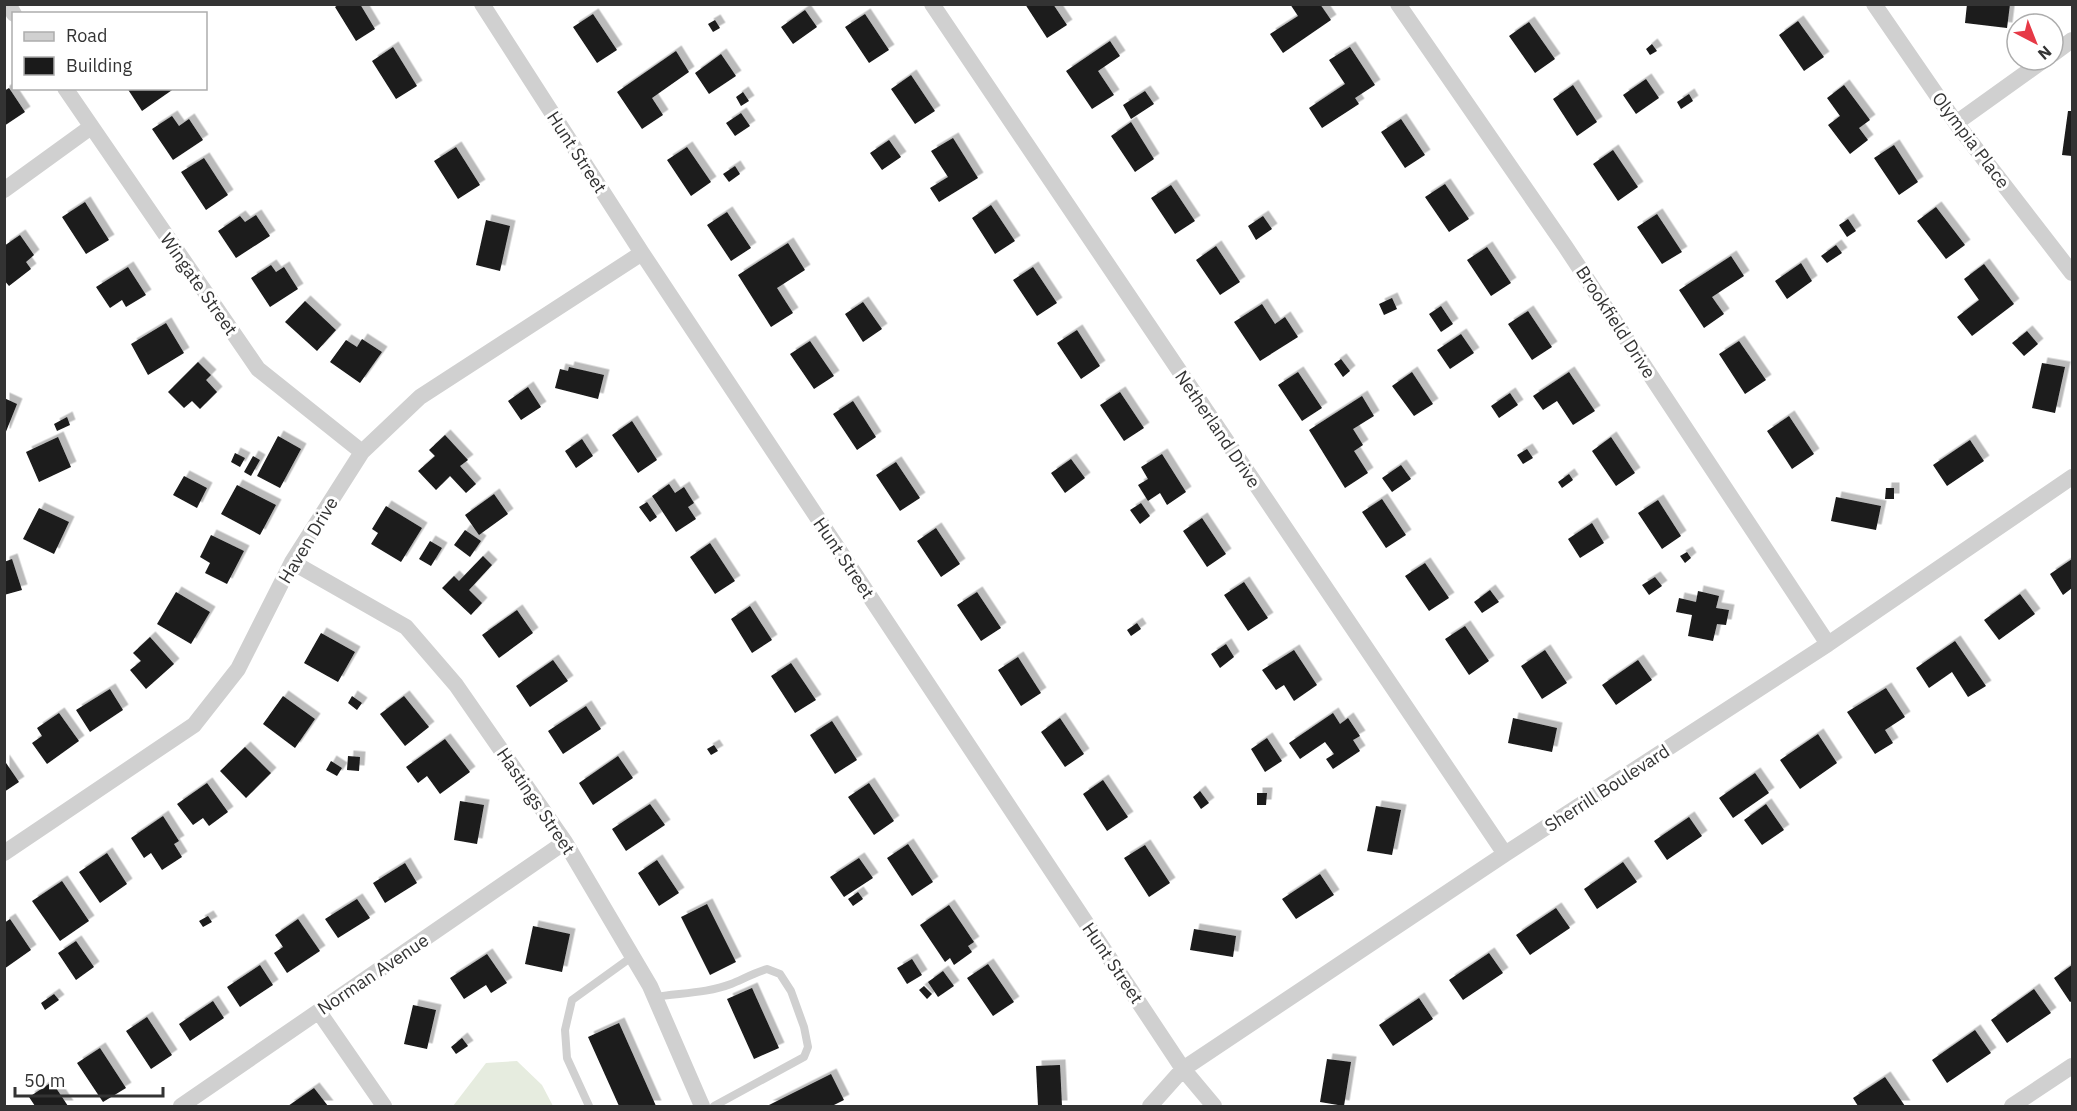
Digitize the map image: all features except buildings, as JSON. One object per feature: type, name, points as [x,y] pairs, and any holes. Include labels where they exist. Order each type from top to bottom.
[{"type":"street","name":"Hunt Street","points":[[482,4],[642,253],[1183,1069],[1214,1107]]},
{"type":"street","name":"Netherland Drive","points":[[932,4],[1505,854]]},
{"type":"street","name":"Brookfield Drive","points":[[1398,4],[1565,246],[1828,644]]},
{"type":"street","name":"Olympia Place","points":[[1874,4],[1956,123],[2073,273]]},
{"type":"street","points":[[1956,123],[2027,72]]},
{"type":"street","name":"Wingate Street","points":[[66,90],[258,369],[362,452]]},
{"type":"street","points":[[4,190],[91,126]]},
{"type":"street","name":"Haven Drive","points":[[4,853],[194,725],[238,669],[292,562],[362,452],[420,397],[642,253]]},
{"type":"street","name":"Sherrill Boulevard","points":[[1150,1107],[1183,1069],[1505,854],[1828,644],[2073,477]]},
{"type":"street","name":"Hastings Street","points":[[292,562],[406,627],[456,685],[565,842],[633,956],[655,997],[702,1107]]},
{"type":"street","name":"Norman Avenue","points":[[181,1107],[565,842]]},
{"type":"street","points":[[319,1012],[384,1107]]},
{"type":"street","points":[[2012,1107],[2073,1066]]},
{"type":"lane","points":[[589,1107],[567,1058],[565,1030],[572,1000],[633,956]]},
{"type":"lane","points":[[655,997],[711,989],[731,984],[767,969],[780,974],[791,991],[804,1027],[808,1047],[804,1057],[714,1107]]},
{"type":"shaded area","points":[[517,1061],[542,1085],[553,1106],[453,1106],[486,1063]]}]
